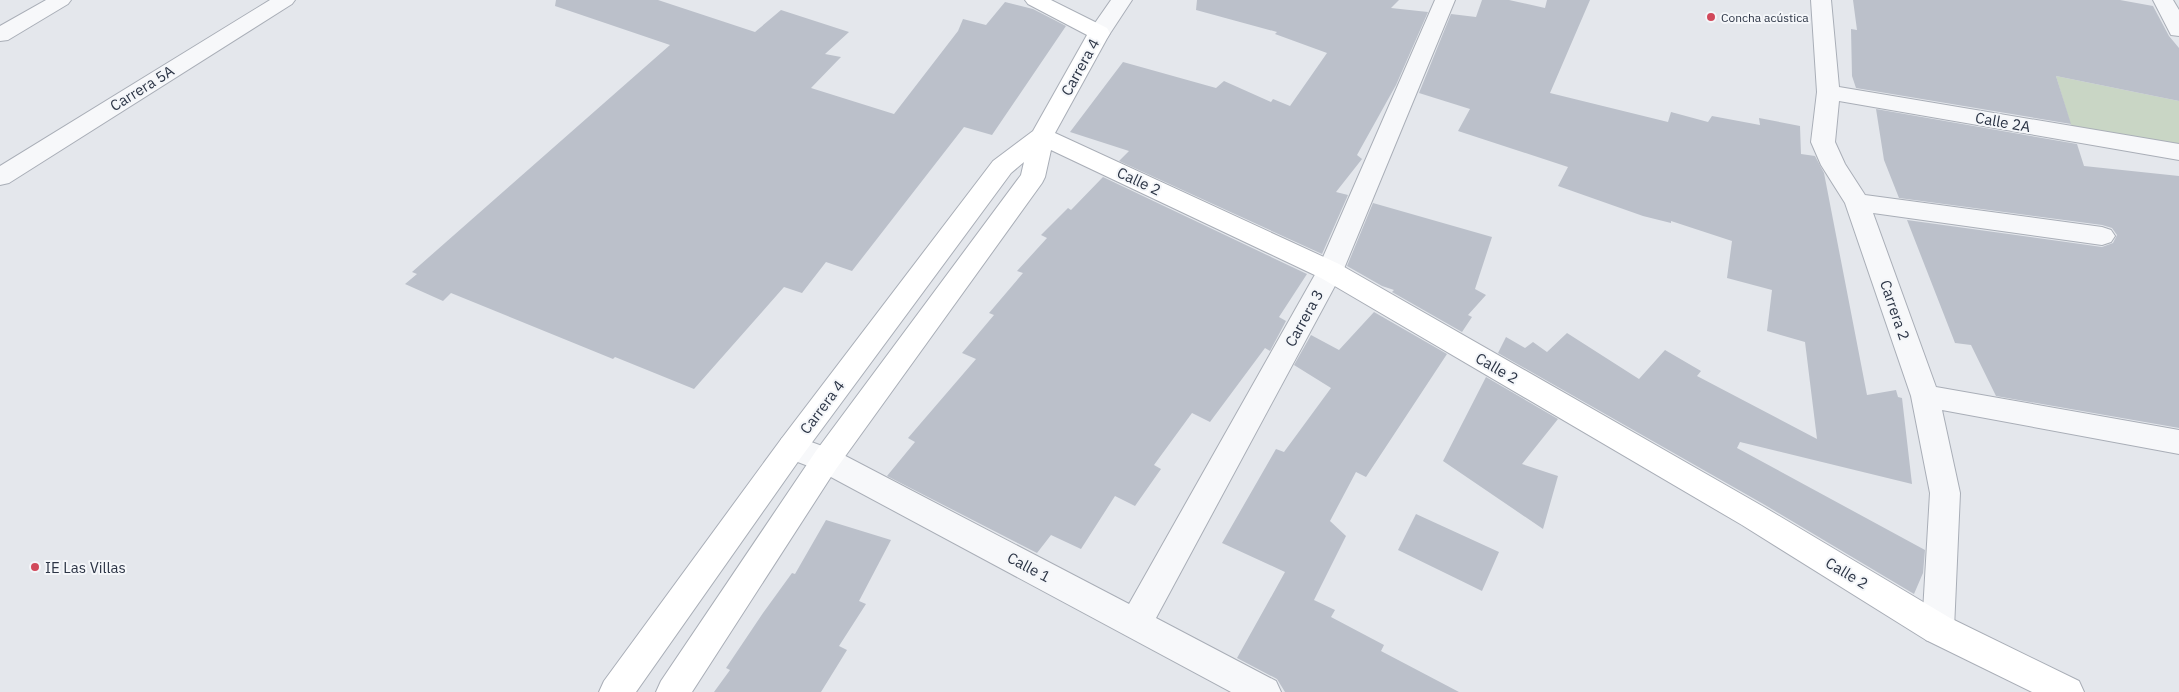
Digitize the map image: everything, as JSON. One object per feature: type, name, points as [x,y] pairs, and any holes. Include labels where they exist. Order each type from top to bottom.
[{"type":"street","points":[[0,35],[61,0]]},
{"type":"street","name":"Carrera 5A","points":[[0,177],[285,0]]},
{"type":"street","points":[[1035,0],[1099,32]]},
{"type":"street","name":"Carrera 4","points":[[673,692],[826,460],[1033,177],[1042,136],[1099,32],[1122,0]]},
{"type":"street","name":"Carrera 3","points":[[1136,624],[1330,271],[1445,0]]},
{"type":"street","name":"Carrera 2","points":[[1821,0],[1828,92],[1824,142],[1833,165],[1857,202],[1925,396],[1944,493],[1938,629]]},
{"type":"street","points":[[2163,0],[2179,30]]},
{"type":"street","points":[[2172,0],[2179,2]]},
{"type":"street","name":"Calle 2A","points":[[1828,92],[2179,152]]},
{"type":"street","name":"Carrera 4","points":[[616,692],[792,447],[1002,167],[1042,136]]},
{"type":"street","name":"Calle 2","points":[[1042,136],[1330,271],[1753,516],[1938,629],[2067,692]]},
{"type":"street","points":[[1857,202],[2102,236]]},
{"type":"street","points":[[1925,396],[2179,442]]},
{"type":"street","name":"Calle 1","points":[[792,447],[826,460],[1264,692]]},
{"type":"green space","points":[[2056,76],[2179,101],[2179,145],[2071,126]]},
{"type":"building","points":[[556,0],[658,0],[755,32],[781,10],[849,32],[825,54],[841,57],[811,88],[894,114],[958,31],[963,19],[986,25],[1005,2],[1033,9],[1066,26],[992,135],[964,127],[852,271],[826,262],[802,293],[784,287],[694,389],[615,357],[613,359],[451,293],[443,301],[405,284],[417,274],[412,272],[670,45],[555,6]]},
{"type":"building","points":[[1197,0],[1399,0],[1391,8],[1428,12],[1396,85],[1357,155],[1362,159],[1336,192],[1348,195],[1322,254],[1119,161],[1129,151],[1070,132],[1123,62],[1216,88],[1224,81],[1271,102],[1273,99],[1290,106],[1327,53],[1275,34],[1277,32],[1196,10]]},
{"type":"building","points":[[1482,0],[1509,0],[1545,8],[1547,0],[1590,0],[1550,93],[1668,122],[1671,112],[1708,122],[1712,116],[1760,125],[1759,118],[1800,126],[1801,154],[1815,156],[1824,173],[1867,395],[1896,390],[1898,397],[1902,398],[1912,484],[1740,442],[1737,448],[1925,550],[1923,573],[1914,594],[1765,505],[1498,353],[1506,337],[1525,348],[1533,342],[1547,352],[1567,333],[1639,379],[1665,350],[1701,371],[1697,376],[1817,439],[1805,342],[1767,331],[1772,290],[1727,278],[1732,241],[1671,221],[1671,223],[1643,216],[1558,186],[1568,167],[1458,131],[1470,109],[1419,93],[1451,14],[1476,17]]},
{"type":"building","points":[[1853,0],[2120,0],[2153,6],[2169,36],[2179,48],[2179,101],[2056,76],[2071,124],[1856,88],[1852,76],[1851,29],[1857,30]]},
{"type":"building","points":[[1876,109],[2077,144],[2084,166],[2179,176],[2179,428],[1996,396],[1971,345],[1955,343],[1907,220],[2102,247],[2113,243],[2117,235],[2112,228],[2102,225],[1899,198],[1884,160]]},
{"type":"building","points":[[1103,177],[1307,274],[1279,317],[1286,321],[1270,351],[1265,348],[1210,422],[1192,413],[1154,465],[1161,469],[1135,506],[1115,496],[1081,549],[1051,535],[1037,553],[887,476],[915,442],[908,438],[976,359],[962,353],[994,315],[989,313],[1023,273],[1017,271],[1047,238],[1041,235],[1068,208],[1071,210]]},
{"type":"building","points":[[1373,203],[1492,237],[1475,289],[1486,295],[1468,315],[1472,317],[1462,332],[1392,292],[1394,290],[1382,286],[1347,266]]},
{"type":"building","points":[[1374,312],[1447,354],[1366,477],[1356,472],[1330,521],[1346,536],[1314,600],[1335,610],[1331,617],[1384,645],[1381,651],[1459,692],[1285,692],[1277,679],[1237,658],[1285,572],[1222,543],[1276,449],[1284,452],[1331,388],[1294,365],[1311,335],[1339,350]]},
{"type":"building","points":[[1486,377],[1558,419],[1522,464],[1558,476],[1543,529],[1443,461]]},
{"type":"building","points":[[1416,514],[1499,552],[1482,591],[1398,550]]},
{"type":"building","points":[[826,520],[891,540],[859,601],[866,604],[839,646],[847,650],[821,692],[714,692],[730,670],[726,668],[763,613],[792,573],[795,574]]},
{"type":"place","name":"Concha acústica","points":[[1711,17]]},
{"type":"place","name":"IE Las Villas","points":[[35,567]]}]
